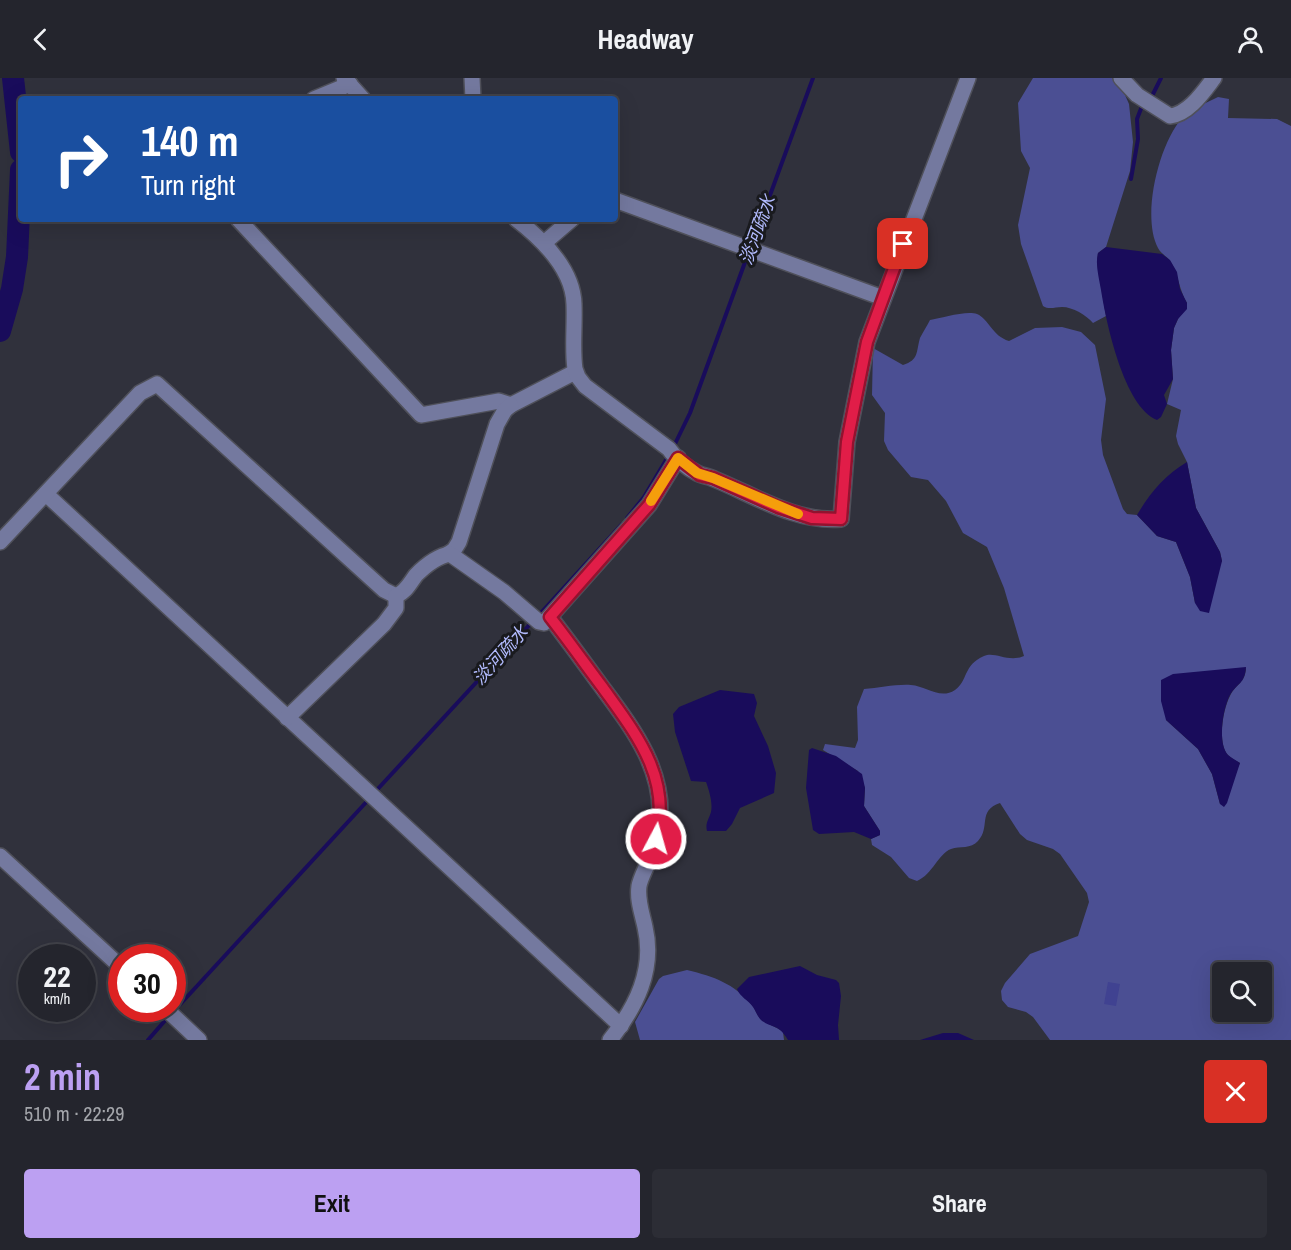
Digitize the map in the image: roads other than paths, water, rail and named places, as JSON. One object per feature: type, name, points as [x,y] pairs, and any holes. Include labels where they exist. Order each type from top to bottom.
[{"type":"street","points":[[472,78],[473,96]]},
{"type":"street","points":[[520,222],[544,243],[566,275],[574,301],[575,372],[579,380],[700,475],[713,478],[778,507],[812,518],[841,519],[847,442],[867,342],[968,78]]},
{"type":"street","points":[[1121,78],[1137,95],[1165,114],[1173,116],[1182,112],[1198,98],[1215,78]]},
{"type":"street","points":[[320,96],[347,81],[360,96]]},
{"type":"street","points":[[618,201],[883,298]]},
{"type":"street","points":[[240,222],[421,415],[499,401],[511,405]]},
{"type":"street","points":[[544,243],[568,222]]},
{"type":"street","points":[[396,596],[406,589],[426,566],[454,550],[459,542],[497,424],[511,405],[575,372]]},
{"type":"street","points":[[0,542],[140,393],[157,384],[384,590],[396,596]]},
{"type":"street","points":[[540,618],[649,505],[673,454]]},
{"type":"street","points":[[46,494],[621,1026]]},
{"type":"street","points":[[448,554],[540,618],[626,719],[642,745],[656,778],[659,825],[639,886],[640,907],[646,928],[648,948],[646,974],[639,996],[610,1040]]},
{"type":"street","points":[[287,718],[384,624],[396,608],[396,596]]},
{"type":"street","points":[[0,855],[108,955]]},
{"type":"street","points":[[180,1022],[199,1040]]},
{"type":"waterway","points":[[13,78],[18,124]]},
{"type":"waterway","name":"淡河疏水","points":[[751,247],[813,78]]},
{"type":"waterway","points":[[1151,98],[1161,78]]},
{"type":"waterway","points":[[1131,179],[1138,139],[1137,119],[1142,106]]},
{"type":"waterway","points":[[0,331],[12,289],[17,257],[19,222]]},
{"type":"waterway","name":"淡河疏水","points":[[673,448],[690,413],[748,254]]},
{"type":"waterway","name":"淡河疏水","points":[[627,518],[644,497],[669,455]]},
{"type":"waterway","name":"淡河疏水","points":[[538,616],[622,524]]},
{"type":"waterway","name":"淡河疏水","points":[[375,792],[533,621]]},
{"type":"waterway","name":"淡河疏水","points":[[186,998],[370,798]]},
{"type":"waterway","name":"淡河疏水","points":[[148,1040],[164,1022]]}]
